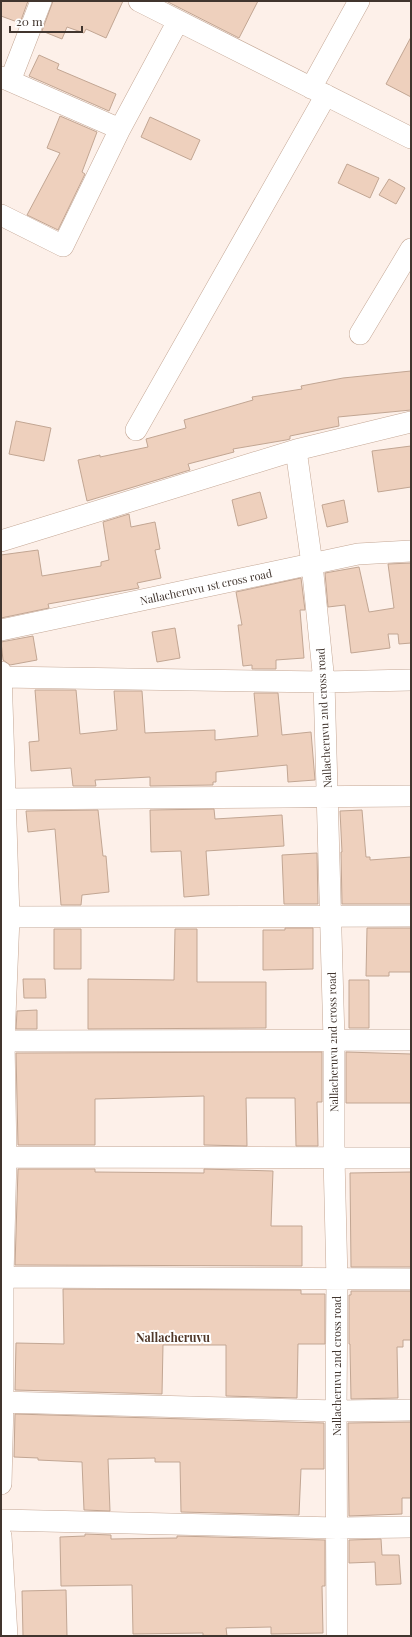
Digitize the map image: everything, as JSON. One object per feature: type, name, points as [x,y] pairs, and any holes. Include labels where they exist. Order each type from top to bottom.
[{"type":"street","points":[[41,1],[6,79],[120,129]]},
{"type":"street","points":[[139,1],[411,138]]},
{"type":"street","points":[[136,430],[318,92],[359,1]]},
{"type":"street","points":[[1,215],[63,246],[120,129],[178,21]]},
{"type":"street","points":[[360,334],[411,249]]},
{"type":"street","points":[[1,541],[296,450],[411,422]]},
{"type":"street","name":"Nallacheruvu 2nd cross road","points":[[296,450],[312,564],[324,682],[328,797],[334,1040],[334,1157],[337,1280],[337,1636]]},
{"type":"street","name":"Nallacheruvu 1st cross road","points":[[1,630],[358,554],[411,551]]},
{"type":"street","points":[[1,1484],[4,1157],[2,1041],[5,917],[1,675],[324,682],[411,680]]},
{"type":"street","points":[[3,799],[411,796]]},
{"type":"street","points":[[5,917],[411,916]]},
{"type":"street","points":[[2,1041],[411,1040]]},
{"type":"street","points":[[4,1157],[411,1158]]},
{"type":"street","points":[[2,1278],[411,1279]]},
{"type":"street","points":[[2,1402],[336,1411],[411,1410]]},
{"type":"street","points":[[1,1520],[337,1528],[411,1527]]},
{"type":"street","points":[[1,1536],[7,1636]]},
{"type":"building","points":[[1,1],[28,1],[20,23],[1,16]]},
{"type":"building","points":[[53,1],[123,1],[106,38],[86,29],[84,33],[67,27],[62,39],[42,31]]},
{"type":"building","points":[[166,1],[258,1],[239,38]]},
{"type":"building","points":[[411,37],[411,97],[386,84]]},
{"type":"building","points":[[39,55],[59,64],[57,69],[116,94],[109,111],[29,76]]},
{"type":"building","points":[[60,116],[97,132],[82,172],[85,174],[58,230],[27,215],[60,153],[47,148]]},
{"type":"building","points":[[150,117],[200,140],[191,160],[141,137]]},
{"type":"building","points":[[347,164],[379,178],[370,198],[338,183]]},
{"type":"building","points":[[389,179],[405,188],[396,204],[379,195]]},
{"type":"building","points":[[411,371],[411,410],[338,417],[339,426],[290,436],[290,439],[286,440],[233,449],[234,452],[188,464],[190,470],[87,501],[78,460],[148,447],[146,439],[186,428],[184,420],[253,400],[252,397],[302,389],[301,386],[343,378]]},
{"type":"building","points":[[16,421],[51,428],[44,461],[9,454]]},
{"type":"building","points":[[411,446],[411,487],[378,492],[372,451]]},
{"type":"building","points":[[260,492],[267,518],[238,526],[232,500]]},
{"type":"building","points":[[344,500],[348,522],[327,527],[322,505]]},
{"type":"building","points":[[129,514],[131,527],[155,522],[160,549],[155,550],[161,578],[137,583],[139,588],[48,604],[49,608],[1,618],[1,555],[38,550],[42,576],[101,566],[101,562],[109,560],[103,522]]},
{"type":"building","points":[[411,563],[411,643],[399,644],[398,634],[388,634],[390,648],[351,653],[345,605],[328,607],[325,573],[359,567],[369,612],[394,608],[388,564]]},
{"type":"building","points":[[301,578],[305,610],[300,610],[304,658],[276,660],[276,669],[252,669],[252,665],[243,666],[238,625],[242,625],[236,592]]},
{"type":"building","points":[[175,628],[180,658],[157,662],[152,632]]},
{"type":"building","points":[[33,636],[37,660],[10,665],[3,660],[1,642]]},
{"type":"building","points":[[35,690],[76,690],[80,734],[117,730],[114,691],[142,691],[145,733],[215,730],[215,740],[258,736],[254,693],[278,693],[282,735],[311,732],[315,780],[288,782],[287,765],[216,772],[216,782],[213,782],[213,785],[150,786],[150,777],[95,780],[96,786],[73,786],[71,768],[31,771],[29,742],[39,741]]},
{"type":"building","points":[[214,809],[215,819],[282,815],[284,846],[206,851],[209,895],[184,897],[181,851],[151,852],[150,810]]},
{"type":"building","points":[[98,810],[103,856],[106,856],[109,892],[82,895],[81,905],[61,905],[55,829],[28,832],[26,811]]},
{"type":"building","points":[[362,810],[366,857],[370,857],[370,860],[411,857],[411,904],[342,904],[340,811]]},
{"type":"building","points":[[317,853],[318,904],[284,904],[282,855]]},
{"type":"building","points":[[285,928],[313,928],[313,969],[263,970],[263,930],[285,930]]},
{"type":"building","points":[[367,928],[411,928],[411,972],[389,972],[389,976],[366,976]]},
{"type":"building","points":[[54,929],[81,929],[81,969],[54,969]]},
{"type":"building","points":[[175,929],[197,929],[197,982],[266,982],[266,1028],[88,1029],[88,979],[174,980]]},
{"type":"building","points":[[23,979],[45,979],[46,998],[24,998]]},
{"type":"building","points":[[349,980],[369,980],[369,1028],[349,1028]]},
{"type":"building","points":[[37,1010],[37,1029],[16,1029],[17,1011]]},
{"type":"building","points":[[322,1052],[322,1102],[317,1102],[318,1146],[296,1146],[295,1098],[246,1098],[247,1146],[204,1145],[204,1096],[95,1099],[95,1145],[18,1145],[16,1053]]},
{"type":"building","points":[[346,1052],[411,1054],[411,1103],[346,1103]]},
{"type":"building","points":[[18,1169],[95,1169],[95,1172],[204,1173],[204,1169],[273,1171],[271,1226],[302,1226],[302,1266],[15,1265]]},
{"type":"building","points":[[411,1172],[411,1267],[351,1267],[350,1173]]},
{"type":"building","points":[[63,1289],[301,1290],[301,1294],[325,1294],[325,1344],[298,1344],[297,1398],[226,1396],[226,1345],[163,1345],[162,1394],[15,1390],[16,1343],[64,1344]]},
{"type":"building","points":[[351,1291],[411,1291],[411,1340],[403,1340],[403,1347],[397,1347],[398,1398],[351,1399],[349,1295],[351,1295]]},
{"type":"building","points":[[15,1414],[324,1423],[324,1469],[301,1469],[299,1515],[181,1512],[180,1462],[155,1462],[155,1458],[108,1459],[110,1511],[84,1510],[82,1462],[38,1460],[38,1458],[14,1457]]},
{"type":"building","points":[[411,1422],[411,1498],[402,1498],[402,1514],[349,1516],[348,1423]]},
{"type":"building","points":[[85,1534],[111,1535],[111,1539],[177,1538],[177,1536],[325,1540],[325,1586],[322,1586],[323,1633],[271,1634],[271,1627],[226,1628],[227,1636],[203,1636],[203,1633],[133,1634],[132,1585],[61,1586],[60,1537],[85,1536]]},
{"type":"building","points":[[381,1539],[382,1555],[399,1555],[401,1584],[376,1585],[375,1562],[349,1563],[349,1540]]},
{"type":"building","points":[[66,1590],[67,1636],[23,1636],[22,1591]]},
{"type":"district","name":"Nallacheruvu","points":[[173,1338]]}]
